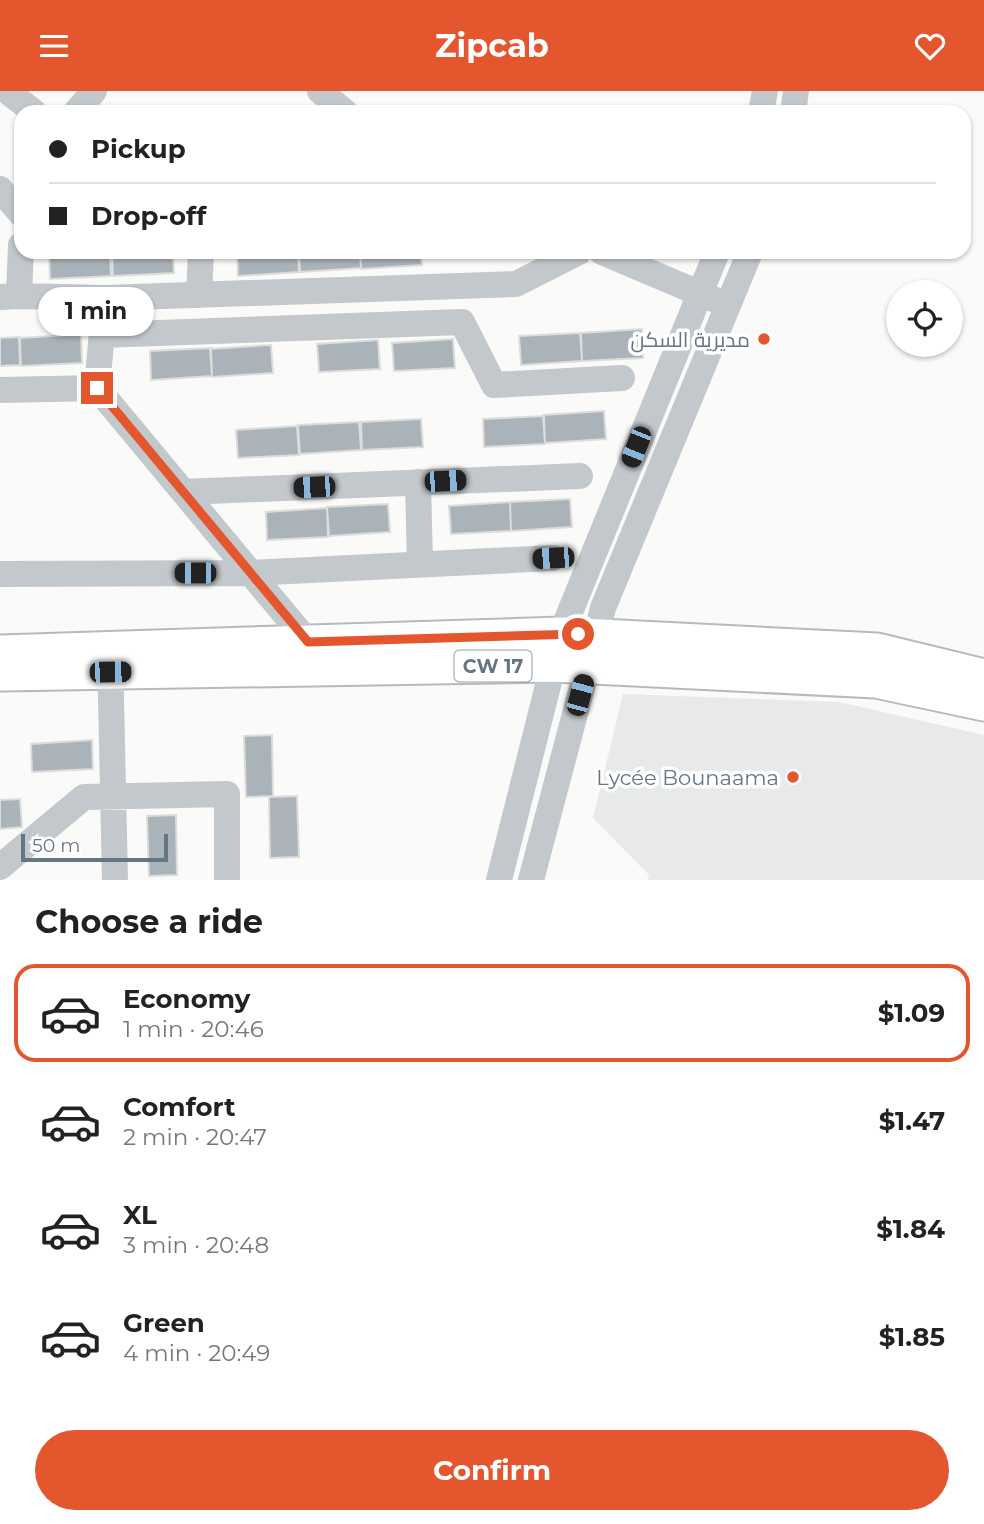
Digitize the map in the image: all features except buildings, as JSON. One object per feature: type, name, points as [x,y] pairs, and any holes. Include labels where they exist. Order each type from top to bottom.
[{"type":"main road","name":"CW 17","points":[[0,652],[110,660],[557,650],[596,635],[877,650],[984,675]]},
{"type":"main road","name":"CW 17","points":[[0,674],[110,660],[308,642],[557,650],[587,669],[876,681],[984,704]]},
{"type":"street","points":[[82,105],[94,91]]},
{"type":"street","points":[[320,91],[337,105]]},
{"type":"street","points":[[5,95],[21,105]]},
{"type":"street","points":[[0,189],[14,206]]},
{"type":"street","points":[[18,259],[9,296],[105,298],[516,284],[565,259]]},
{"type":"street","points":[[199,295],[201,259]]},
{"type":"street","points":[[618,259],[730,306]]},
{"type":"street","points":[[499,880],[557,650],[714,259]]},
{"type":"street","points":[[531,880],[603,608],[747,259]]},
{"type":"street","points":[[105,298],[97,388],[308,642]]},
{"type":"street","points":[[102,335],[462,322],[494,385],[622,378]]},
{"type":"street","points":[[0,390],[97,388]]},
{"type":"street","points":[[184,492],[580,476]]},
{"type":"street","points":[[418,482],[420,564]]},
{"type":"street","points":[[0,574],[250,572],[553,558]]},
{"type":"street","points":[[110,660],[115,880]]},
{"type":"street","points":[[0,867],[84,797],[227,794],[227,880]]},
{"type":"shaded area","name":"Lycée Bounaama","points":[[623,694],[839,702],[984,735],[984,880],[648,880],[649,875],[593,818]]},
{"type":"place","name":"مديرية السكن","points":[[764,339]]},
{"type":"place","name":"Lycée Bounaama","points":[[793,777]]},
{"type":"route","points":[[97,388],[308,642],[578,634]]}]
